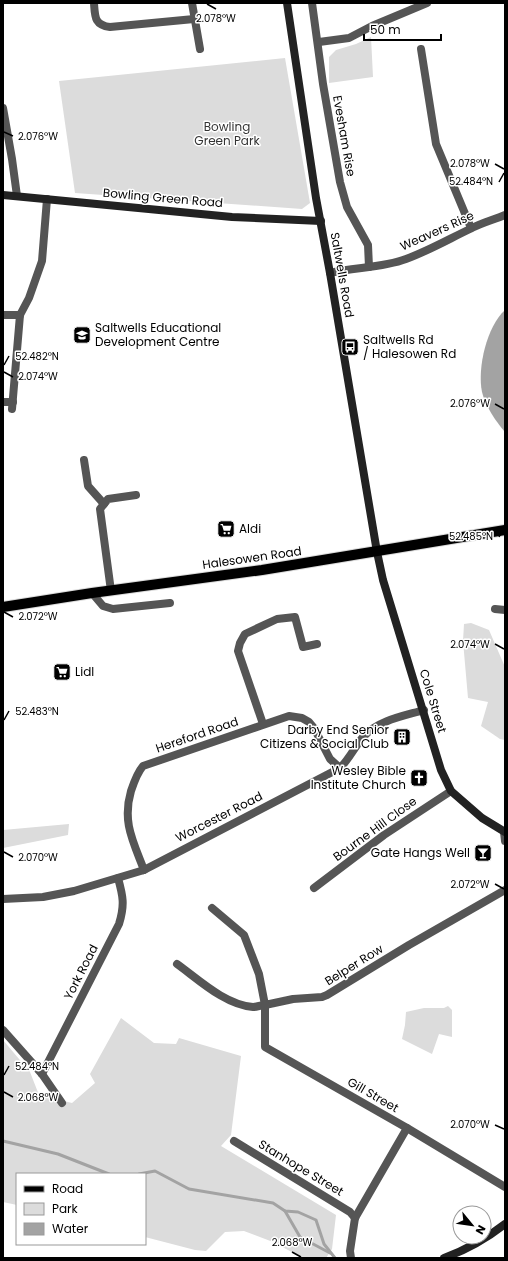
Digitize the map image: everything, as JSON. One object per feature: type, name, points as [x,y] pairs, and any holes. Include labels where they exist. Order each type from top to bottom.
[{"type":"main road","name":"Halesowen Road","points":[[3,607],[92,593],[262,570],[505,530]]},
{"type":"street","points":[[94,3],[97,22],[104,26],[110,27],[194,19]]},
{"type":"street","points":[[192,3],[200,49]]},
{"type":"street","name":"Saltwells Road","points":[[287,3],[315,190],[377,552]]},
{"type":"street","name":"Evesham Rise","points":[[312,3],[323,84],[340,182],[347,207],[368,244],[369,267]]},
{"type":"street","points":[[318,42],[349,38],[372,26],[427,3]]},
{"type":"street","points":[[421,49],[436,144],[471,228]]},
{"type":"street","points":[[3,108],[17,196]]},
{"type":"street","name":"Bowling Green Road","points":[[3,195],[232,217],[321,221]]},
{"type":"street","points":[[3,402],[12,406],[20,315],[29,298],[42,261],[47,200]]},
{"type":"street","name":"Weavers Rise","points":[[330,273],[347,269],[387,265],[405,260],[471,228],[505,216]]},
{"type":"street","points":[[3,315],[20,315]]},
{"type":"street","points":[[84,460],[88,486],[104,504]]},
{"type":"street","points":[[111,591],[100,509],[108,499],[136,495]]},
{"type":"street","name":"Cole Street","points":[[377,552],[385,586],[424,710],[441,770],[451,791],[482,818],[504,832]]},
{"type":"street","points":[[92,593],[103,606],[113,609],[170,604]]},
{"type":"street","points":[[495,609],[505,610]]},
{"type":"street","points":[[263,724],[238,651],[245,634],[277,619],[295,617],[303,647],[317,644]]},
{"type":"street","name":"Worcester Road","points":[[3,899],[43,897],[74,891],[144,870],[340,768],[365,736],[381,723],[424,710]]},
{"type":"street","name":"Hereford Road","points":[[144,870],[128,826],[127,813],[129,798],[134,781],[143,766],[289,716],[302,718],[309,722],[314,728],[330,759],[340,768]]},
{"type":"street","name":"Bourne Hill Close","points":[[314,888],[384,835],[451,791]]},
{"type":"street","points":[[504,832],[505,841]]},
{"type":"street","name":"York Road","points":[[42,1074],[119,924],[123,910],[124,898],[118,878]]},
{"type":"street","name":"Belper Row","points":[[177,964],[218,994],[236,1003],[253,1007],[293,999],[322,997],[409,944],[505,890]]},
{"type":"street","points":[[212,908],[244,935],[259,974],[265,1005]]},
{"type":"street","name":"Gill Street","points":[[265,1005],[265,1047],[407,1128],[505,1187]]},
{"type":"street","points":[[3,1030],[42,1074],[62,1103]]},
{"type":"street","points":[[351,1258],[350,1252],[355,1218],[407,1128]]},
{"type":"street","name":"Stanhope Street","points":[[234,1141],[350,1212],[355,1218]]},
{"type":"street","points":[[444,1258],[456,1254],[474,1244],[505,1224]]},
{"type":"green space","points":[[371,37],[373,77],[329,83],[329,57],[336,50],[356,44]]},
{"type":"green space","name":"Bowling Green Park","points":[[285,58],[310,203],[302,209],[75,193],[59,81]]},
{"type":"green space","points":[[471,623],[489,630],[505,667],[505,740],[500,739],[481,726],[488,702],[468,698],[463,641],[464,624]]},
{"type":"green space","points":[[69,824],[68,835],[3,848],[3,830]]},
{"type":"green space","points":[[448,1006],[452,1010],[452,1037],[439,1034],[432,1054],[402,1039],[406,1012],[424,1008],[444,1008]]},
{"type":"green space","points":[[121,1018],[154,1043],[176,1044],[179,1038],[241,1056],[231,1135],[221,1146],[336,1215],[332,1249],[326,1258],[303,1258],[273,1242],[244,1231],[225,1232],[206,1251],[195,1250],[146,1237],[146,1173],[16,1173],[16,1205],[3,1202],[3,1040],[30,1072],[39,1095],[72,1103],[95,1083],[90,1074]]},
{"type":"water","points":[[505,310],[505,432],[488,408],[482,392],[481,371],[482,360],[488,337],[493,326]]},
{"type":"waterway","points":[[3,1141],[58,1154],[106,1173]]},
{"type":"waterway","points":[[144,1173],[155,1171],[189,1189],[273,1203],[285,1211],[298,1212],[316,1220],[324,1244],[335,1258]]},
{"type":"waterway","points":[[285,1211],[300,1237],[330,1253]]},
{"type":"place","name":"Saltwells Educational Development Centre","points":[[82,335]]},
{"type":"place","name":"Saltwells Rd / Halesowen Rd","points":[[350,347]]},
{"type":"place","name":"Aldi","points":[[226,529]]},
{"type":"place","name":"Lidl","points":[[62,672]]},
{"type":"place","name":"Darby End Senior Citizens & Social Club","points":[[402,737]]},
{"type":"place","name":"Wesley Bible Institute Church","points":[[419,778]]},
{"type":"place","name":"Gate Hangs Well","points":[[483,853]]}]
